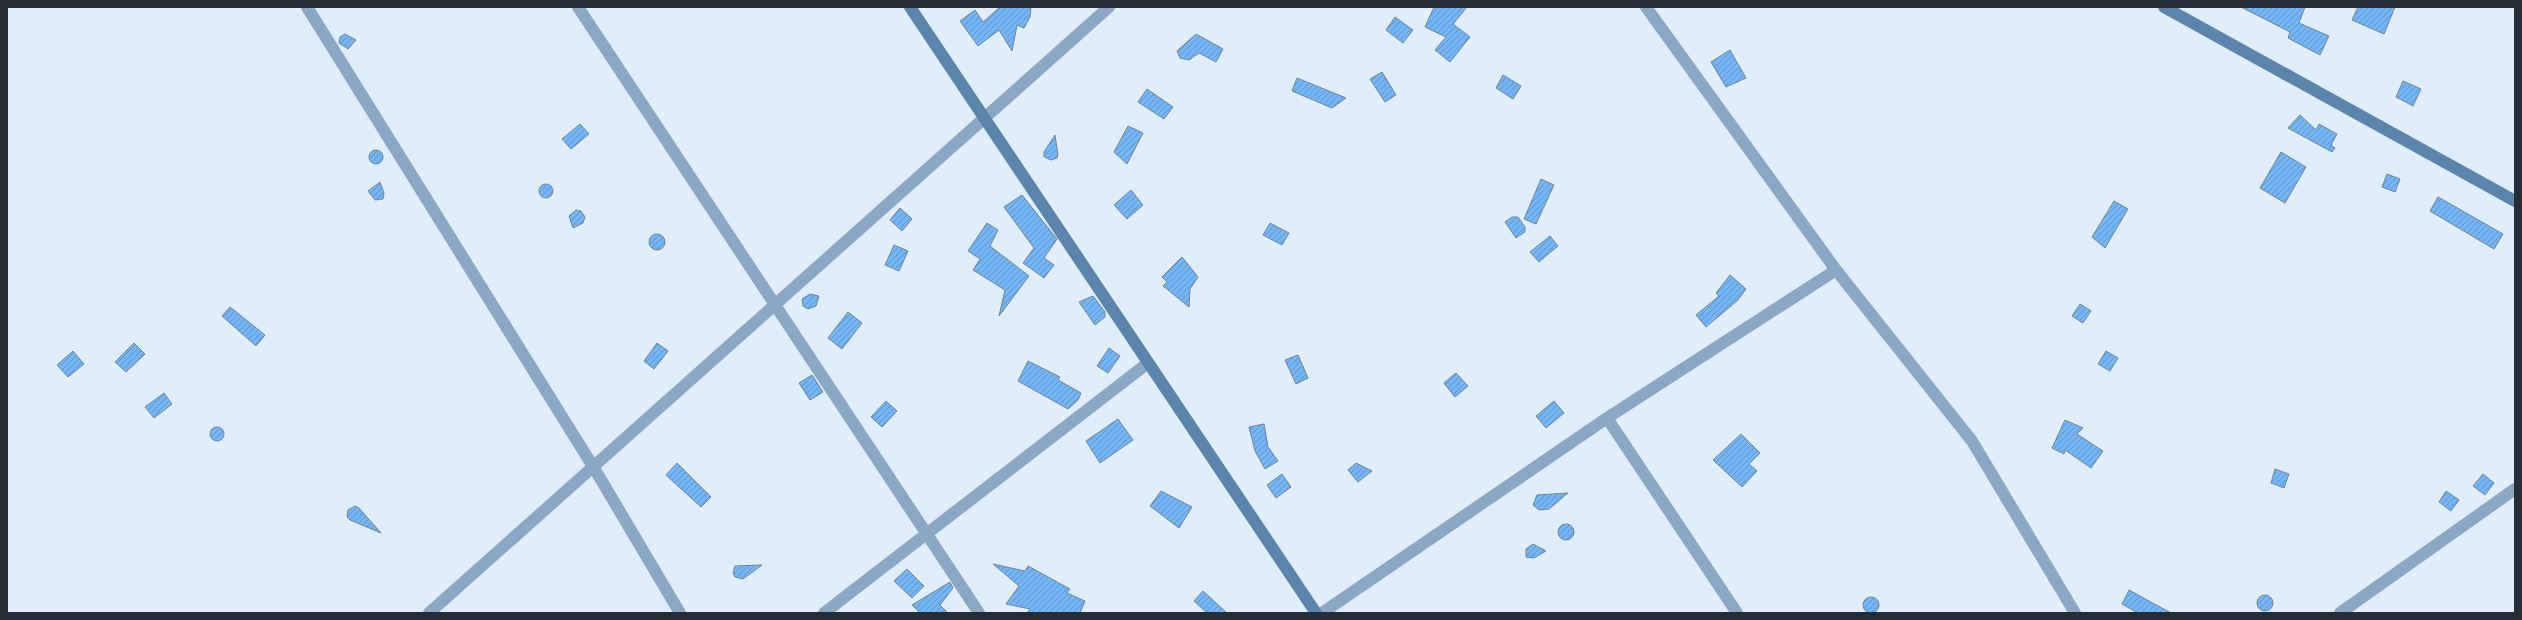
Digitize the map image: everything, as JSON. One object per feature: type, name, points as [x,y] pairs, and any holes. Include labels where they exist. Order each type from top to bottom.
[{"type":"street","points":[[307,7],[594,468],[680,613]]},
{"type":"street","points":[[578,7],[979,613]]},
{"type":"street","points":[[910,7],[984,120],[1316,613]]},
{"type":"street","points":[[429,613],[594,468],[774,305],[984,120],[1109,7]]},
{"type":"street","points":[[1646,7],[1836,270],[1972,441],[2075,613]]},
{"type":"street","points":[[2164,7],[2515,201]]},
{"type":"street","points":[[1322,613],[1607,418],[1836,270]]},
{"type":"street","points":[[824,613],[1148,363]]},
{"type":"street","points":[[1607,418],[1737,613]]},
{"type":"street","points":[[2340,613],[2515,489]]},
{"type":"building","points":[[1000,7],[1031,7],[1030,17],[1024,28],[1017,25],[1012,51],[999,30],[978,46],[960,21],[975,10],[983,22]]},
{"type":"building","points":[[1434,7],[1467,7],[1453,24],[1470,37],[1450,62],[1435,50],[1446,37],[1425,27]]},
{"type":"building","points":[[2241,7],[2305,7],[2299,23],[2329,36],[2320,55],[2288,38],[2290,32]]},
{"type":"building","points":[[2358,7],[2395,7],[2384,34],[2352,20]]},
{"type":"building","points":[[1395,17],[1413,30],[1403,43],[1386,30]]},
{"type":"building","points":[[345,34],[356,40],[348,49],[339,43],[340,37]]},
{"type":"building","points":[[1196,34],[1223,49],[1216,62],[1199,53],[1189,60],[1180,58],[1177,51]]},
{"type":"building","points":[[1730,50],[1746,78],[1726,87],[1711,62]]},
{"type":"building","points":[[1382,72],[1396,95],[1385,102],[1370,79]]},
{"type":"building","points":[[1503,75],[1521,86],[1513,99],[1496,88]]},
{"type":"building","points":[[1297,78],[1346,98],[1332,108],[1292,91]]},
{"type":"building","points":[[2403,81],[2421,89],[2413,106],[2396,97]]},
{"type":"building","points":[[1147,89],[1173,107],[1164,119],[1138,102]]},
{"type":"building","points":[[2300,115],[2316,130],[2319,124],[2337,134],[2331,145],[2335,148],[2332,152],[2288,128]]},
{"type":"building","points":[[580,124],[589,134],[571,149],[562,139]]},
{"type":"building","points":[[1128,126],[1143,133],[1127,164],[1114,152]]},
{"type":"building","points":[[1055,135],[1058,155],[1057,158],[1051,160],[1044,157],[1044,152]]},
{"type":"building","points":[[373,150],[379,150],[383,154],[383,160],[379,164],[373,164],[369,160],[369,154]]},
{"type":"building","points":[[2281,152],[2306,167],[2285,203],[2260,188]]},
{"type":"building","points":[[2387,174],[2400,179],[2395,192],[2382,187]]},
{"type":"building","points":[[1541,179],[1554,185],[1536,224],[1524,219]]},
{"type":"building","points":[[380,182],[384,193],[383,199],[375,200],[368,191]]},
{"type":"building","points":[[543,184],[549,184],[553,188],[553,194],[549,198],[543,198],[539,194],[539,188]]},
{"type":"building","points":[[1131,190],[1143,205],[1127,219],[1114,205]]},
{"type":"building","points":[[1022,195],[1057,239],[1044,258],[1054,265],[1044,278],[1023,263],[1034,248],[1004,207]]},
{"type":"building","points":[[2438,197],[2503,234],[2494,249],[2430,211]]},
{"type":"building","points":[[2114,201],[2128,209],[2105,248],[2092,237]]},
{"type":"building","points":[[900,208],[912,219],[902,231],[890,220]]},
{"type":"building","points":[[576,210],[581,211],[585,217],[583,223],[573,228],[569,216]]},
{"type":"building","points":[[1512,217],[1518,217],[1525,227],[1525,232],[1516,238],[1505,222]]},
{"type":"building","points":[[987,223],[998,230],[990,246],[1029,276],[999,316],[1005,290],[973,270],[980,259],[968,251]]},
{"type":"building","points":[[1270,223],[1289,233],[1282,245],[1263,235]]},
{"type":"building","points":[[657,234],[664,239],[665,242],[660,249],[657,250],[650,245],[649,242],[654,235]]},
{"type":"building","points":[[1550,236],[1558,246],[1539,262],[1530,252]]},
{"type":"building","points":[[894,245],[908,251],[899,271],[885,265]]},
{"type":"building","points":[[1182,257],[1198,277],[1190,289],[1189,307],[1163,286],[1167,282],[1162,277]]},
{"type":"building","points":[[1730,275],[1746,289],[1738,300],[1706,327],[1696,315],[1719,296],[1716,293]]},
{"type":"building","points":[[810,294],[819,296],[816,306],[808,309],[803,306],[802,299]]},
{"type":"building","points":[[1093,296],[1105,312],[1105,317],[1095,325],[1079,302]]},
{"type":"building","points":[[2080,304],[2091,311],[2083,323],[2072,316]]},
{"type":"building","points":[[230,307],[265,335],[256,346],[222,316]]},
{"type":"building","points":[[848,312],[862,323],[842,349],[828,338]]},
{"type":"building","points":[[134,343],[145,354],[126,372],[115,362]]},
{"type":"building","points":[[657,343],[668,351],[654,369],[644,361]]},
{"type":"building","points":[[1109,348],[1120,356],[1108,373],[1097,366]]},
{"type":"building","points":[[73,351],[84,364],[68,377],[57,365]]},
{"type":"building","points":[[2106,351],[2118,358],[2110,371],[2098,364]]},
{"type":"building","points":[[1298,355],[1308,378],[1296,384],[1285,360]]},
{"type":"building","points":[[1028,361],[1060,377],[1058,380],[1081,393],[1078,400],[1068,409],[1018,381]]},
{"type":"building","points":[[1456,373],[1468,386],[1455,397],[1444,383]]},
{"type":"building","points":[[812,375],[823,392],[810,400],[799,383]]},
{"type":"building","points":[[164,393],[172,404],[154,418],[145,407]]},
{"type":"building","points":[[886,401],[897,411],[882,427],[871,417]]},
{"type":"building","points":[[1554,401],[1564,413],[1546,428],[1536,416]]},
{"type":"building","points":[[1118,419],[1133,440],[1100,463],[1086,441]]},
{"type":"building","points":[[2065,420],[2083,428],[2077,434],[2103,451],[2091,468],[2065,450],[2064,454],[2052,448]]},
{"type":"building","points":[[1264,424],[1268,447],[1278,461],[1265,469],[1255,451],[1249,427]]},
{"type":"building","points":[[214,427],[220,427],[224,431],[224,437],[220,441],[214,441],[210,437],[210,431]]},
{"type":"building","points":[[1741,434],[1760,453],[1749,464],[1757,471],[1742,487],[1713,460]]},
{"type":"building","points":[[677,463],[711,497],[701,507],[666,475]]},
{"type":"building","points":[[1356,463],[1372,471],[1358,482],[1348,470]]},
{"type":"building","points":[[2275,469],[2289,474],[2284,488],[2271,483]]},
{"type":"building","points":[[1282,474],[1291,487],[1276,498],[1267,485]]},
{"type":"building","points":[[2483,474],[2494,483],[2485,495],[2473,486]]},
{"type":"building","points":[[1161,491],[1192,507],[1179,528],[1150,506]]},
{"type":"building","points":[[2446,491],[2459,500],[2451,511],[2439,502]]},
{"type":"building","points":[[1568,493],[1549,509],[1539,510],[1533,505],[1537,495]]},
{"type":"building","points":[[355,506],[359,508],[381,533],[350,520],[347,517],[348,510]]},
{"type":"building","points":[[1566,524],[1573,529],[1574,532],[1569,539],[1566,540],[1559,535],[1558,532],[1563,525]]},
{"type":"building","points":[[1533,544],[1546,551],[1534,558],[1526,557],[1526,549]]},
{"type":"building","points":[[993,564],[1025,571],[1028,566],[1070,589],[1067,593],[1085,601],[1080,613],[1027,613],[1030,609],[1006,604],[1019,586]]},
{"type":"building","points":[[762,565],[743,579],[735,577],[733,573],[735,566]]},
{"type":"building","points":[[907,569],[924,586],[912,598],[894,581]]},
{"type":"building","points":[[950,582],[953,588],[940,605],[948,613],[920,613],[912,605]]},
{"type":"building","points":[[2129,590],[2171,613],[2138,613],[2122,604]]},
{"type":"building","points":[[1203,591],[1227,613],[1207,613],[1194,601]]},
{"type":"building","points":[[2265,595],[2272,600],[2273,603],[2268,610],[2265,611],[2258,606],[2257,603],[2262,596]]},
{"type":"building","points":[[1871,597],[1878,602],[1879,605],[1874,612],[1871,613],[1864,608],[1863,605],[1868,598]]}]
